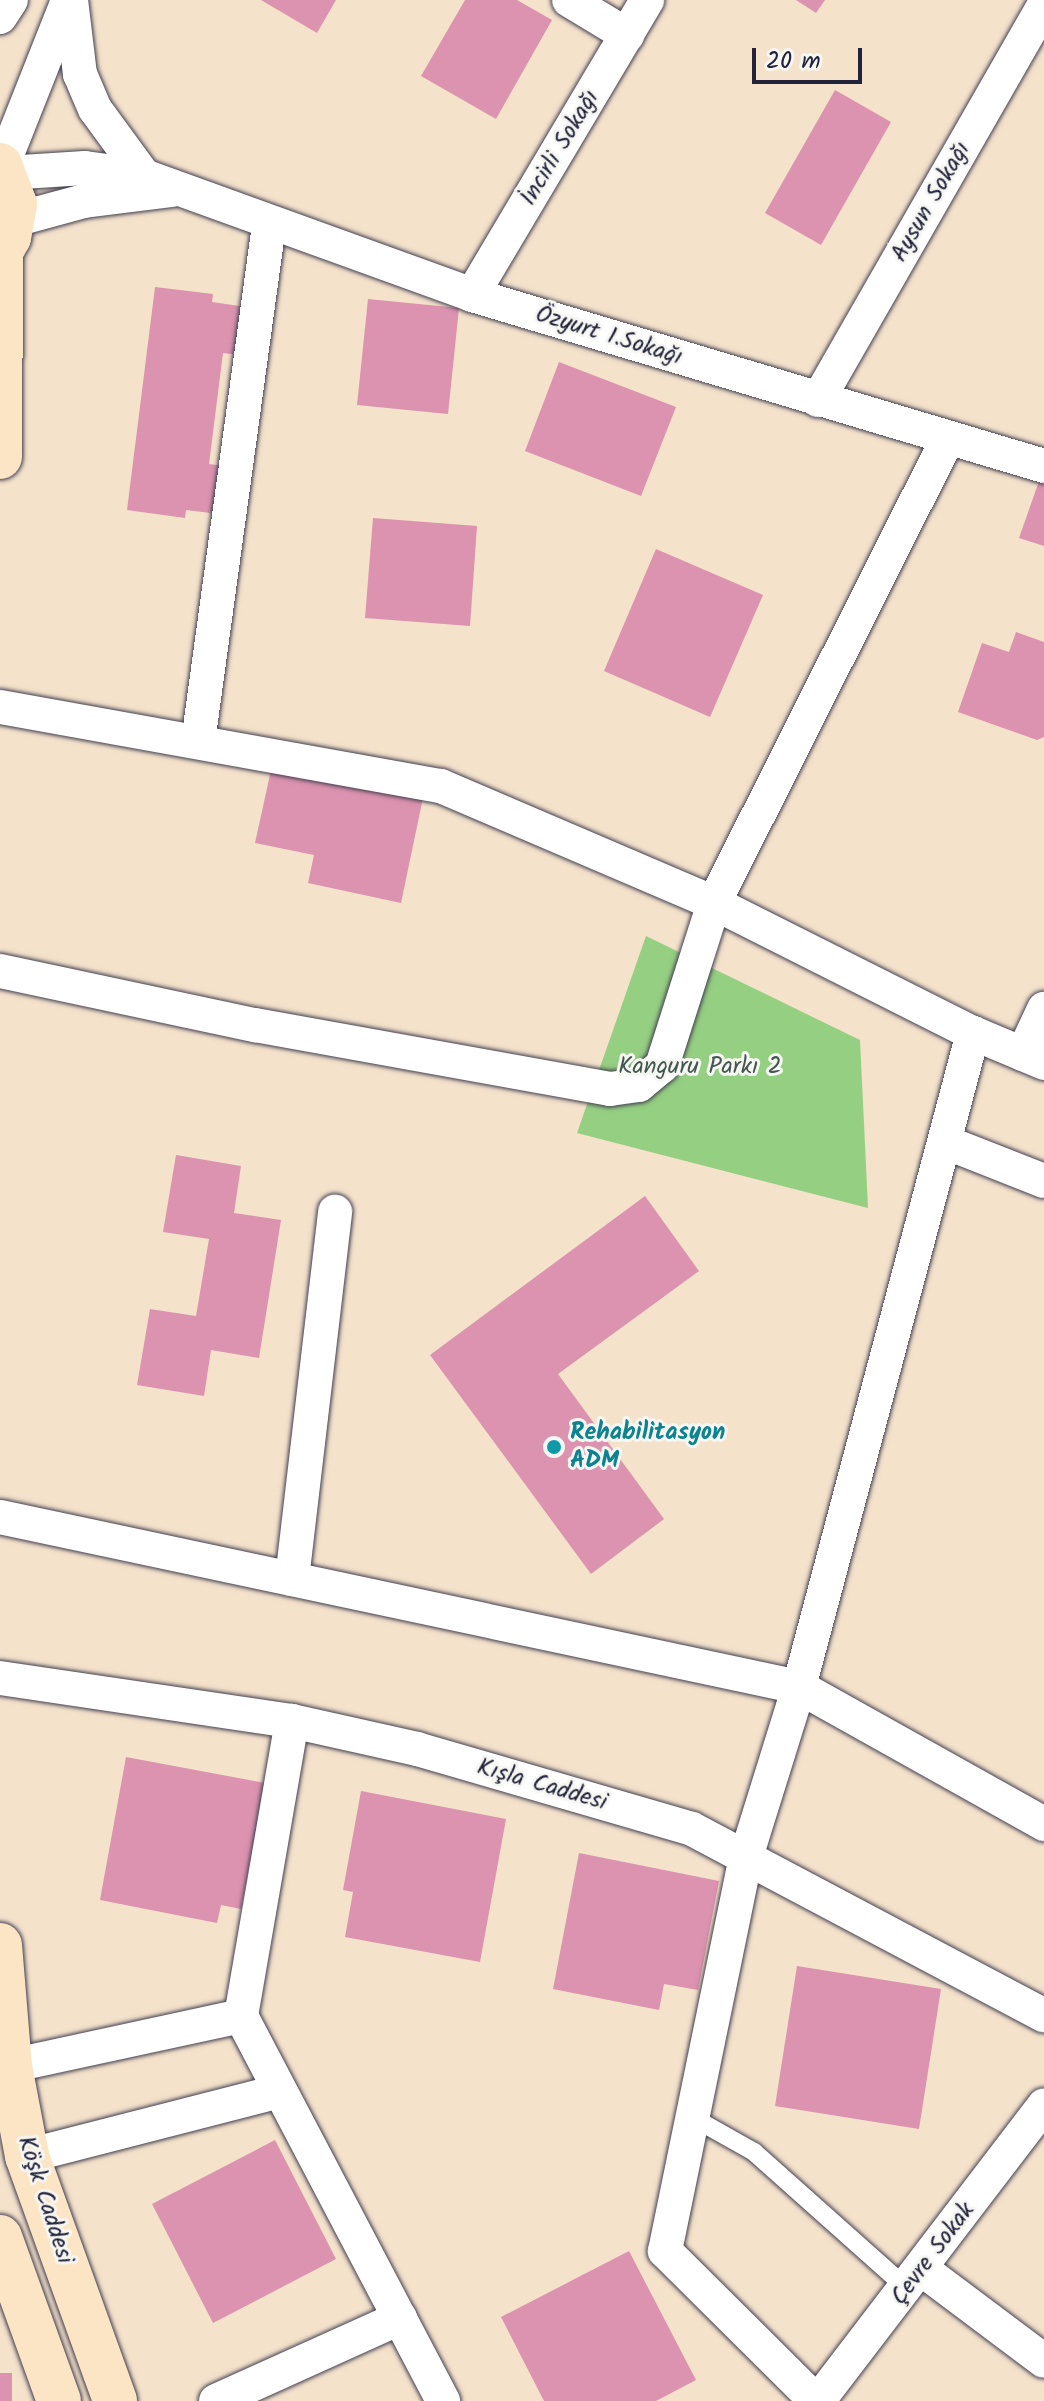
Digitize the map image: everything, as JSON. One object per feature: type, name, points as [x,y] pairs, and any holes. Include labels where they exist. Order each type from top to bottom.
[{"type":"street","points":[[0,17],[11,0]]},
{"type":"street","points":[[1,428],[5,242],[3,168],[70,0]]},
{"type":"street","points":[[70,0],[85,85],[95,109],[144,176]]},
{"type":"street","points":[[569,0],[627,35]]},
{"type":"street","name":"İncirli Sokağı","points":[[472,295],[647,0]]},
{"type":"street","name":"Aysun Sokağı","points":[[818,400],[1044,5]]},
{"type":"street","name":"Özyurt 1.Sokağı","points":[[3,168],[85,168],[144,176],[269,225],[472,295],[947,440],[1044,466]]},
{"type":"street","name":"Özyurt 1.Sokağı","points":[[5,242],[84,201],[181,189]]},
{"type":"street","points":[[198,742],[269,225]]},
{"type":"street","points":[[0,971],[255,1025],[625,1089],[639,1085],[662,1066],[714,903],[947,440]]},
{"type":"street","points":[[0,707],[441,786],[714,903],[973,1033],[1034,1058],[1044,1009]]},
{"type":"street","points":[[817,2401],[665,2251],[746,1857],[799,1687],[973,1033]]},
{"type":"street","points":[[945,1142],[1044,1181]]},
{"type":"street","points":[[292,1579],[335,1212]]},
{"type":"street","points":[[0,1517],[799,1687],[1044,1824]]},
{"type":"street","name":"Kışla Caddesi","points":[[0,1678],[292,1721],[417,1749],[676,1824],[746,1857],[1044,2015]]},
{"type":"street","points":[[292,1721],[241,2016],[443,2401]]},
{"type":"street","name":"Köşk Caddesi","points":[[0,1945],[10,2066],[27,2156],[115,2401]]},
{"type":"street","points":[[10,2066],[241,2016]]},
{"type":"street","points":[[27,2156],[280,2091]]},
{"type":"street","name":"Çevre Sokak","points":[[817,2401],[915,2280],[1044,2105]]},
{"type":"street","points":[[0,2237],[59,2401]]},
{"type":"street","points":[[915,2280],[1044,2361]]},
{"type":"street","points":[[216,2401],[400,2318]]},
{"type":"lane","points":[[692,2117],[754,2152],[915,2280]]},
{"type":"green space","name":"Kanguru Parkı 2","points":[[646,936],[860,1040],[868,1208],[577,1133]]},
{"type":"building","points":[[261,0],[336,0],[317,33]]},
{"type":"building","points":[[465,0],[517,0],[552,20],[496,119],[421,76]]},
{"type":"building","points":[[796,0],[825,0],[816,13]]},
{"type":"building","points":[[835,90],[891,122],[821,245],[765,213]]},
{"type":"building","points":[[155,287],[213,294],[212,302],[253,308],[247,356],[223,353],[209,464],[233,467],[227,515],[186,510],[185,518],[127,510]]},
{"type":"building","points":[[368,299],[459,308],[448,414],[357,405]]},
{"type":"building","points":[[559,362],[676,407],[641,496],[525,451]]},
{"type":"building","points":[[1044,467],[1044,546],[1019,538]]},
{"type":"building","points":[[373,518],[477,526],[470,626],[365,618]]},
{"type":"building","points":[[656,549],[763,595],[710,717],[604,671]]},
{"type":"building","points":[[1016,632],[1044,642],[1044,737],[1037,740],[958,712],[982,643],[1009,652]]},
{"type":"building","points":[[273,761],[424,793],[401,903],[308,883],[314,855],[255,843]]},
{"type":"building","points":[[176,1155],[241,1166],[234,1213],[281,1220],[259,1358],[211,1350],[204,1396],[137,1385],[150,1309],[196,1316],[209,1239],[163,1232]]},
{"type":"building","name":"Rehabilitasyon ADM","points":[[645,1196],[699,1271],[558,1374],[664,1519],[591,1574],[430,1355]]},
{"type":"building","points":[[126,1757],[265,1783],[241,1909],[221,1905],[217,1923],[100,1900]]},
{"type":"building","points":[[361,1791],[506,1819],[480,1962],[345,1937],[353,1892],[343,1890]]},
{"type":"building","points":[[579,1853],[719,1881],[698,1990],[664,1984],[659,2010],[553,1989]]},
{"type":"building","points":[[797,1966],[941,1989],[919,2129],[775,2106]]},
{"type":"building","points":[[275,2140],[336,2259],[213,2323],[152,2204]]},
{"type":"building","points":[[629,2251],[696,2380],[656,2401],[544,2401],[501,2317]]},
{"type":"building","points":[[0,2373],[12,2373],[12,2401],[0,2401]]},
{"type":"place","name":"Rehabilitasyon ADM","points":[[554,1447]]}]
